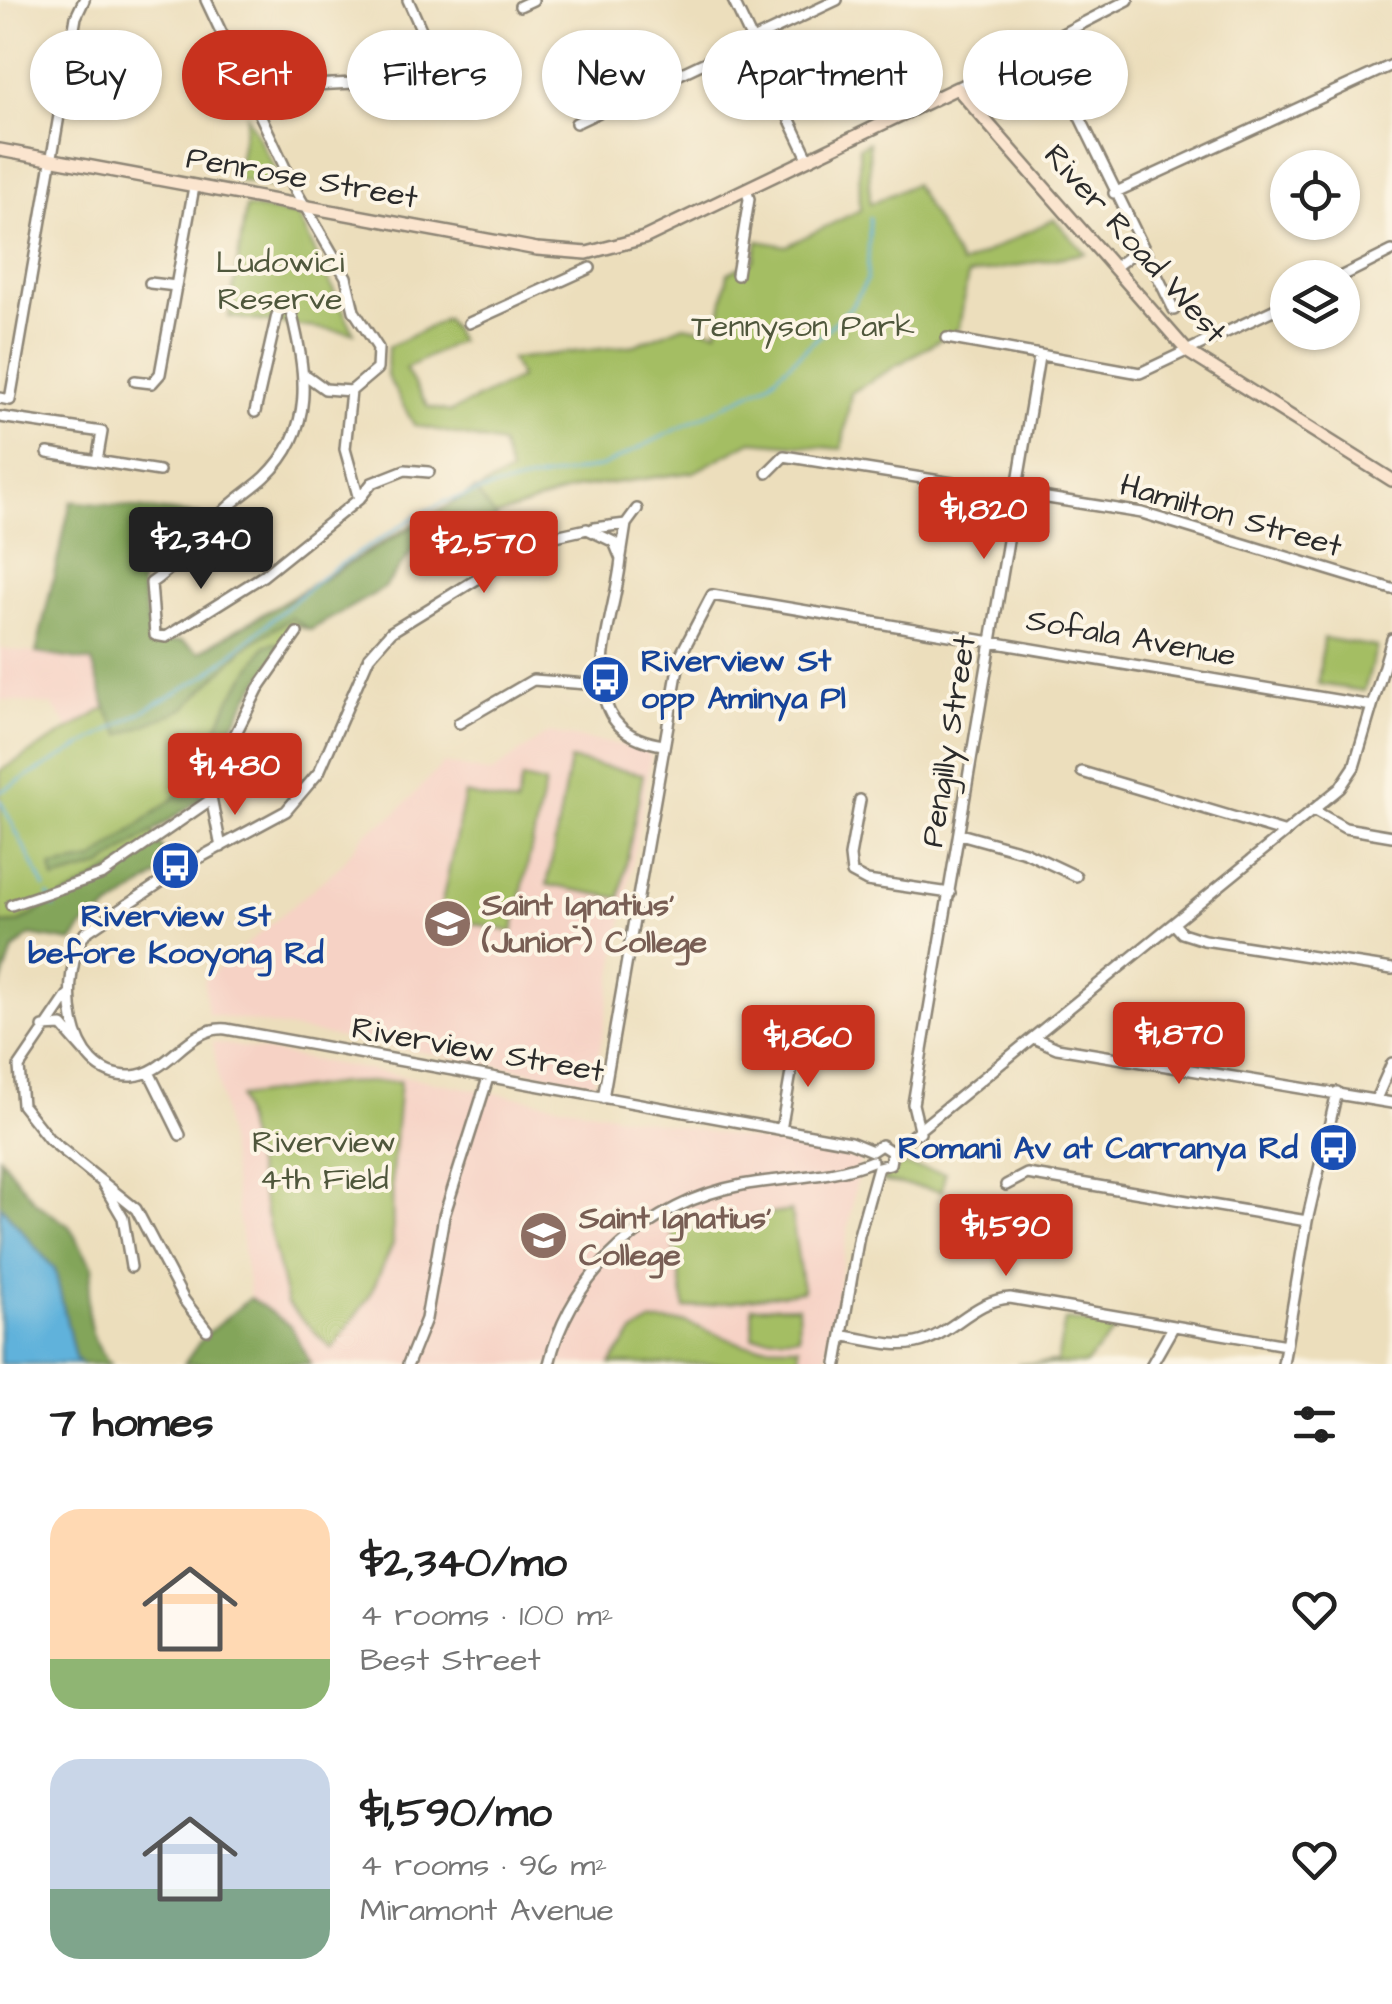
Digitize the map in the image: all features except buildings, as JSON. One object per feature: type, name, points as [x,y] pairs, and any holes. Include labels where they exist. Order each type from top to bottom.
[{"type":"main road","name":"Penrose Street","points":[[0,150],[550,250],[596,252],[644,238],[956,88]]},
{"type":"main road","name":"River Road West","points":[[956,88],[1188,352],[1392,480]]},
{"type":"street","points":[[0,398],[10,400],[76,17],[84,0]]},
{"type":"street","points":[[206,0],[220,30]]},
{"type":"street","points":[[327,84],[418,80],[433,68],[435,60],[408,0]]},
{"type":"street","points":[[520,6],[533,0]]},
{"type":"street","points":[[733,0],[747,30]]},
{"type":"street","points":[[773,30],[837,0]]},
{"type":"street","points":[[1067,30],[1128,0]]},
{"type":"street","points":[[576,124],[702,64]]},
{"type":"street","points":[[1114,193],[1392,65]]},
{"type":"street","points":[[956,88],[963,84]]},
{"type":"street","points":[[264,120],[306,207],[346,276],[354,310],[378,348],[380,364],[372,376],[351,391],[325,389],[307,376]]},
{"type":"street","points":[[790,120],[808,158]]},
{"type":"street","points":[[1080,120],[1174,310]]},
{"type":"street","points":[[135,380],[152,382],[160,374],[194,187]]},
{"type":"street","points":[[736,275],[749,199],[746,189]]},
{"type":"street","points":[[1115,267],[1142,247]]},
{"type":"street","points":[[1360,267],[1392,250]]},
{"type":"street","points":[[470,324],[590,268]]},
{"type":"street","points":[[150,282],[176,286]]},
{"type":"street","points":[[255,412],[277,315],[284,306],[291,311],[307,376],[293,443],[266,476],[224,510],[180,562],[151,584],[156,635],[166,638],[240,592],[359,500],[372,484],[405,470],[429,472]]},
{"type":"street","points":[[947,338],[1140,373],[1270,311]]},
{"type":"street","name":"Pengilly Street","points":[[920,1132],[913,1104],[1039,356]]},
{"type":"street","points":[[351,391],[345,449],[359,500]]},
{"type":"street","points":[[0,417],[102,432],[97,461]]},
{"type":"street","points":[[48,453],[159,472]]},
{"type":"street","name":"Hamilton Street","points":[[767,473],[784,456],[1142,513],[1392,589]]},
{"type":"street","points":[[603,1098],[664,745],[621,730],[606,710],[601,685],[626,524],[637,509]]},
{"type":"street","points":[[91,1056],[75,1026],[68,995],[76,950],[85,934],[220,847],[286,811],[311,784],[362,671],[384,637],[542,540],[626,524]]},
{"type":"street","points":[[587,529],[609,538],[621,558]]},
{"type":"street","name":"Sofala Avenue","points":[[664,745],[680,656],[707,600],[716,594],[992,638],[1372,706]]},
{"type":"street","points":[[220,847],[208,801],[214,773],[297,633]]},
{"type":"street","points":[[549,1364],[570,1310],[587,1283],[621,1244],[662,1214],[708,1193],[874,1160],[890,1164],[892,1152],[1036,1039],[1313,810],[1348,778],[1392,639]]},
{"type":"street","points":[[459,723],[533,680],[601,685]]},
{"type":"street","points":[[1082,772],[1284,832]]},
{"type":"street","points":[[860,800],[850,856],[852,873],[866,881],[950,893]]},
{"type":"street","points":[[10,905],[103,874],[208,801]]},
{"type":"street","points":[[1313,810],[1339,826],[1392,836]]},
{"type":"street","points":[[960,834],[1024,852],[1076,876]]},
{"type":"street","points":[[1174,924],[1182,934],[1204,940],[1392,969]]},
{"type":"street","points":[[68,995],[19,1066],[22,1105],[49,1139],[136,1209],[184,1300],[207,1330]]},
{"type":"street","points":[[43,1027],[62,1026],[91,1056],[120,1075],[149,1072],[180,1134]]},
{"type":"street","name":"Riverview Street","points":[[149,1072],[194,1038],[218,1028],[860,1144],[874,1160]]},
{"type":"street","points":[[1036,1039],[1057,1048],[1392,1103]]},
{"type":"street","points":[[781,1130],[796,1044]]},
{"type":"street","points":[[1376,1100],[1392,1063]]},
{"type":"street","points":[[408,1364],[426,1319],[444,1216],[488,1078]]},
{"type":"street","points":[[1283,1364],[1307,1221],[1337,1092]]},
{"type":"street","points":[[837,1364],[874,1160],[884,1146],[892,1152]]},
{"type":"street","points":[[1006,1185],[1027,1174],[1307,1221]]},
{"type":"street","points":[[99,1177],[122,1218],[131,1267]]},
{"type":"street","points":[[844,1336],[891,1344],[920,1342],[1001,1298],[1286,1345]]},
{"type":"street","points":[[1152,1364],[1172,1327]]},
{"type":"shaded area","points":[[0,648],[92,662],[107,710],[71,731],[52,705],[0,700]]},
{"type":"shaded area","name":"Saint Ignatius' (Junior) College","points":[[548,733],[646,749],[651,757],[594,1083],[208,1014],[204,980],[340,866],[365,833],[395,814],[444,763],[491,773]]},
{"type":"shaded area","name":"Saint Ignatius' College","points":[[213,1042],[860,1159],[825,1364],[184,1364],[203,1337],[250,1298]]},
{"type":"green space","points":[[249,120],[281,181],[276,187],[236,180]]},
{"type":"green space","name":"Tennyson Park","points":[[869,142],[870,204],[914,184],[961,265],[1054,219],[1085,253],[968,275],[959,328],[851,393],[842,449],[752,441],[694,472],[577,488],[418,543],[384,588],[310,630],[291,624],[285,646],[250,694],[208,771],[199,800],[153,832],[172,866],[83,927],[72,942],[30,935],[13,950],[0,988],[0,771],[403,530],[510,473],[501,444],[414,425],[387,376],[388,347],[446,319],[459,341],[405,369],[428,407],[450,412],[520,378],[511,359],[635,345],[684,325],[717,331],[728,273],[754,260],[758,241],[786,246],[860,210],[859,147]]},
{"type":"green space","name":"Ludowici Reserve","points":[[246,207],[298,216],[354,333],[229,317]]},
{"type":"green space","points":[[475,490],[497,519],[418,543],[384,588],[310,630],[291,618],[243,649],[184,709],[121,735],[107,710],[92,662],[36,653],[71,501],[200,515],[176,556],[140,582],[149,630],[160,643],[181,641],[200,652]]},
{"type":"green space","points":[[1323,638],[1377,647],[1364,691],[1318,684]]},
{"type":"green space","points":[[276,643],[282,649],[250,694],[208,771],[199,800],[100,867],[54,880],[51,867],[93,860],[191,785],[229,701],[266,645]]},
{"type":"green space","points":[[570,760],[643,774],[620,898],[547,885]]},
{"type":"green space","points":[[522,779],[545,784],[513,932],[439,916],[465,794],[516,805]]},
{"type":"green space","points":[[159,843],[172,866],[83,927],[72,942],[30,935],[13,950],[0,988],[0,924],[18,923]]},
{"type":"green space","name":"Riverview 4th Field","points":[[400,1081],[392,1174],[393,1244],[369,1297],[332,1349],[287,1304],[239,1097],[341,1083]]},
{"type":"green space","points":[[0,1157],[35,1202],[69,1226],[93,1267],[89,1293],[91,1330],[111,1364],[81,1364],[75,1358],[55,1270],[0,1205]]},
{"type":"green space","points":[[902,1165],[945,1173],[942,1191],[881,1181]]},
{"type":"green space","points":[[791,1211],[803,1291],[685,1309],[672,1229]]},
{"type":"green space","points":[[250,1298],[291,1326],[311,1364],[184,1364],[203,1337]]},
{"type":"green space","points":[[798,1306],[799,1336],[753,1337],[752,1307]]},
{"type":"green space","points":[[1065,1320],[1118,1327],[1085,1364],[1017,1364],[1057,1362]]},
{"type":"green space","points":[[653,1322],[685,1322],[744,1345],[799,1346],[800,1364],[610,1364],[633,1333]]},
{"type":"water","points":[[0,1205],[55,1270],[75,1358],[81,1364],[0,1364]]},
{"type":"waterway","points":[[0,792],[207,675],[328,572],[415,517],[444,502],[492,488],[603,466],[766,385],[851,307],[867,280],[870,218]]},
{"type":"waterway","points":[[0,800],[45,888]]},
{"type":"waterway","points":[[48,895],[54,907]]},
{"type":"place","name":"Riverview St opp Aminya Pl","points":[[606,679]]},
{"type":"place","name":"Riverview St before Kooyong Rd","points":[[176,866]]},
{"type":"place","name":"Saint Ignatius' (Junior) College","points":[[447,923]]},
{"type":"place","name":"Romani Av at Carranya Rd","points":[[1333,1148]]},
{"type":"place","name":"Saint Ignatius' College","points":[[544,1236]]}]
